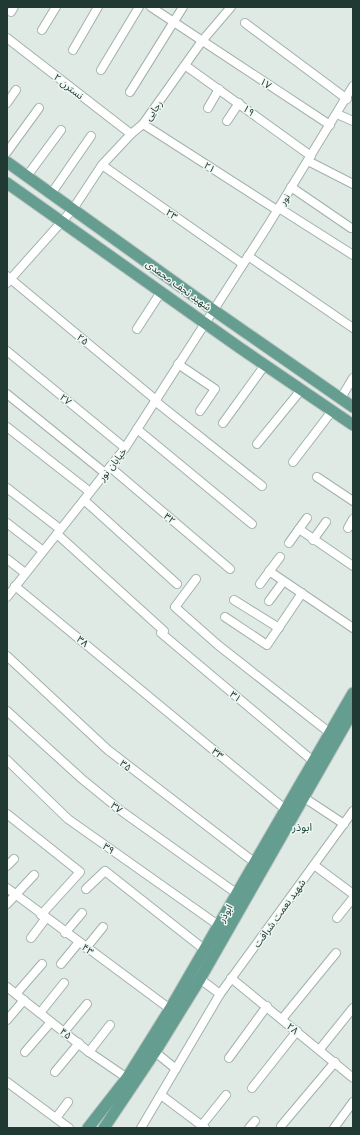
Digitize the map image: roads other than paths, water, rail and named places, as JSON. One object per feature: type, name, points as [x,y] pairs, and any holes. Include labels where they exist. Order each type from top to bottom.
[{"type":"main road","name":"شهید نجف محمدی","points":[[7,162],[212,309],[353,407]]},
{"type":"main road","name":"شهید نجف محمدی","points":[[7,183],[204,323],[353,425]]},
{"type":"main road","points":[[332,411],[341,398]]},
{"type":"main road","name":"ابوذر","points":[[88,1128],[127,1078],[170,1009],[353,693]]},
{"type":"main road","name":"ابوذر","points":[[104,1128],[155,1052],[200,979],[353,711]]},
{"type":"street","points":[[42,30],[56,7]]},
{"type":"street","points":[[73,50],[98,7]]},
{"type":"street","points":[[101,70],[139,7]]},
{"type":"street","name":"۱۷","points":[[150,7],[330,125]]},
{"type":"street","points":[[130,92],[183,7]]},
{"type":"street","name":"رجایی","points":[[8,279],[73,209],[102,165],[131,134],[143,124],[186,66],[202,41],[231,7]]},
{"type":"street","points":[[245,23],[346,99]]},
{"type":"street","name":"نسترن ۲","points":[[7,38],[131,134]]},
{"type":"street","name":"۱۹","points":[[186,66],[238,103],[309,158],[353,184]]},
{"type":"street","name":"نور","points":[[204,323],[278,209],[353,86]]},
{"type":"street","points":[[208,108],[219,89]]},
{"type":"street","points":[[7,103],[16,90]]},
{"type":"street","points":[[227,121],[238,103]]},
{"type":"street","points":[[7,152],[39,108]]},
{"type":"street","points":[[337,114],[353,121]]},
{"type":"street","name":"۲۱","points":[[143,124],[353,255]]},
{"type":"street","points":[[27,176],[61,130]]},
{"type":"street","points":[[51,194],[91,136]]},
{"type":"street","name":"۲۳","points":[[102,165],[243,264]]},
{"type":"street","points":[[291,187],[351,228]]},
{"type":"street","points":[[248,256],[353,328]]},
{"type":"street","name":"۲۵","points":[[8,279],[155,401]]},
{"type":"street","points":[[137,329],[161,292]]},
{"type":"street","name":"خیابان نور","points":[[7,597],[125,448],[204,323]]},
{"type":"street","name":"۲۷","points":[[7,350],[125,448]]},
{"type":"street","points":[[178,364],[215,389],[200,411]]},
{"type":"street","points":[[223,424],[265,365]]},
{"type":"street","points":[[341,398],[353,378]]},
{"type":"street","points":[[257,444],[301,390]]},
{"type":"street","name":"۳۲","points":[[7,394],[108,470],[230,569]]},
{"type":"street","points":[[155,401],[262,486]]},
{"type":"street","points":[[293,462],[332,411]]},
{"type":"street","points":[[7,427],[90,492]]},
{"type":"street","points":[[137,429],[252,524]]},
{"type":"street","points":[[317,477],[350,498]]},
{"type":"street","points":[[7,488],[59,531]]},
{"type":"street","points":[[84,500],[177,584]]},
{"type":"street","points":[[289,543],[307,518]]},
{"type":"street","points":[[348,528],[353,519]]},
{"type":"street","points":[[313,540],[326,522]]},
{"type":"street","points":[[7,523],[43,551]]},
{"type":"street","points":[[299,529],[353,566]]},
{"type":"street","name":"۳۱","points":[[59,531],[164,631],[161,633],[313,761]]},
{"type":"street","points":[[260,584],[280,557]]},
{"type":"street","points":[[7,560],[26,573]]},
{"type":"street","points":[[269,571],[283,582],[302,593],[353,628]]},
{"type":"street","points":[[196,579],[175,607],[218,645],[330,733]]},
{"type":"street","points":[[269,601],[283,582]]},
{"type":"street","name":"۳۸","points":[[15,586],[150,697]]},
{"type":"street","points":[[225,617],[267,645],[302,593]]},
{"type":"street","points":[[234,600],[279,628]]},
{"type":"street","name":"۳۵","points":[[7,656],[108,750],[254,862]]},
{"type":"street","name":"۳۳","points":[[150,697],[285,809]]},
{"type":"street","name":"۳۷","points":[[7,711],[82,779],[120,810],[236,893]]},
{"type":"street","name":"۳۹","points":[[7,760],[68,819],[218,925]]},
{"type":"street","points":[[303,797],[344,824]]},
{"type":"street","name":"شهید نعمت شرافت","points":[[141,1128],[220,994],[353,811]]},
{"type":"street","points":[[7,814],[80,872],[43,917],[31,938]]},
{"type":"street","points":[[7,866],[14,859]]},
{"type":"street","points":[[314,865],[353,894]]},
{"type":"street","points":[[86,889],[105,871],[205,950]]},
{"type":"street","points":[[7,904],[34,876]]},
{"type":"street","name":"۴۳","points":[[7,888],[43,917],[170,1009]]},
{"type":"street","points":[[337,918],[353,898]]},
{"type":"street","points":[[66,933],[82,913]]},
{"type":"street","points":[[86,948],[103,927]]},
{"type":"street","points":[[61,964],[79,942]]},
{"type":"street","points":[[282,1019],[336,953]]},
{"type":"street","points":[[16,994],[42,964]]},
{"type":"street","name":"۲۸","points":[[231,978],[353,1077]]},
{"type":"street","points":[[200,979],[220,994]]},
{"type":"street","points":[[40,1013],[64,983]]},
{"type":"street","name":"۴۵","points":[[7,987],[89,1052],[127,1078]]},
{"type":"street","points":[[7,1020],[24,1000]]},
{"type":"street","points":[[64,1032],[87,1004]]},
{"type":"street","points":[[229,1058],[267,1006]]},
{"type":"street","points":[[320,1049],[353,1008]]},
{"type":"street","points":[[25,1052],[51,1022]]},
{"type":"street","points":[[89,1052],[110,1025]]},
{"type":"street","points":[[252,1088],[297,1031]]},
{"type":"street","points":[[55,1072],[79,1044]]},
{"type":"street","points":[[155,1052],[176,1069]]},
{"type":"street","points":[[281,1126],[335,1062]]},
{"type":"street","points":[[7,1082],[69,1128]]},
{"type":"street","points":[[161,1095],[204,1127],[226,1095]]},
{"type":"street","points":[[56,1118],[68,1102]]},
{"type":"street","points":[[334,1128],[353,1102]]},
{"type":"street","points":[[249,1128],[255,1121]]},
{"type":"district","name":"ابوذر","points":[[302,827]]}]
